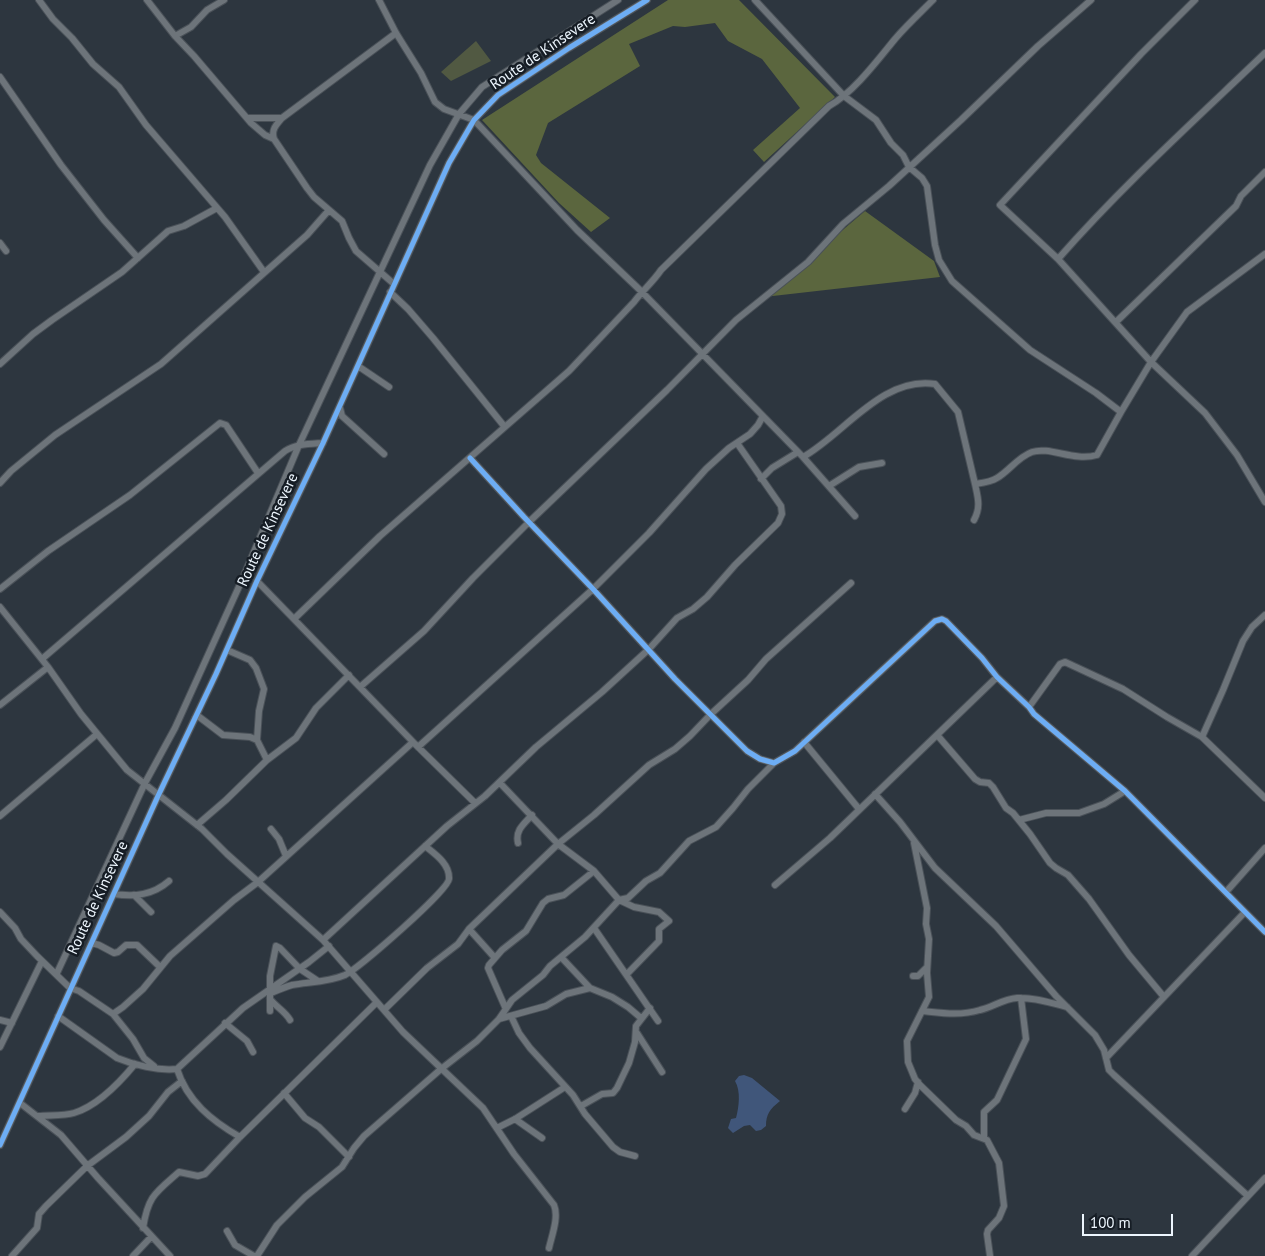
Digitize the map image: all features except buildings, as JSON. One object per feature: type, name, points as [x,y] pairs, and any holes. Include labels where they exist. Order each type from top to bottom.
[{"type":"street","points":[[39,0],[53,19],[72,38],[93,64],[119,87],[146,125],[226,217],[264,272]]},
{"type":"street","points":[[147,0],[175,36],[247,118],[258,130],[274,139],[307,188],[342,220],[356,251],[394,284]]},
{"type":"street","points":[[175,36],[190,27],[207,10],[224,0]]},
{"type":"street","points":[[379,0],[396,33],[421,73],[435,102],[444,109],[474,120],[577,230],[641,291],[763,416],[855,516]]},
{"type":"street","points":[[57,973],[146,783],[175,728],[242,580],[299,445],[430,164],[459,114],[482,87],[618,0]]},
{"type":"street","name":"Route de Kinsevere","points":[[0,1145],[158,796],[340,406],[448,163],[474,120],[498,95],[646,0]]},
{"type":"street","points":[[755,0],[844,96],[876,120],[909,167],[922,178],[927,186],[935,245],[939,260],[952,281],[1030,350],[1096,393],[1121,412]]},
{"type":"street","points":[[294,619],[380,536],[569,371],[634,302],[641,291],[649,285],[661,270],[829,106],[844,96],[933,0]]},
{"type":"street","points":[[360,687],[424,631],[529,522],[667,390],[736,320],[808,262],[843,224],[962,120],[1038,46],[1091,0]]},
{"type":"street","points":[[1196,0],[1141,54],[1000,205],[1058,259],[1151,362],[1212,421],[1237,455],[1265,502]]},
{"type":"street","points":[[274,139],[273,130],[282,118],[396,33]]},
{"type":"street","points":[[1058,259],[1100,213],[1174,139],[1265,53]]},
{"type":"street","points":[[0,77],[61,165],[104,220],[138,258]]},
{"type":"street","points":[[247,118],[282,118]]},
{"type":"street","points":[[1116,322],[1236,206],[1241,196],[1265,172]]},
{"type":"street","points":[[0,364],[32,334],[122,272],[168,231],[184,226],[217,208]]},
{"type":"street","points":[[0,483],[11,471],[55,435],[161,364],[307,235],[329,210]]},
{"type":"street","points":[[0,243],[6,251]]},
{"type":"street","points":[[975,484],[996,479],[1031,452],[1039,451],[1078,458],[1089,458],[1097,455],[1151,362],[1187,312],[1265,254]]},
{"type":"street","points":[[390,292],[408,309],[433,338],[504,426]]},
{"type":"street","points":[[358,366],[389,387]]},
{"type":"street","points":[[761,479],[772,468],[824,443],[880,397],[905,387],[925,383],[935,384],[958,412],[962,425],[979,503],[979,511],[974,520]]},
{"type":"street","points":[[340,406],[342,416],[384,454]]},
{"type":"street","points":[[418,748],[594,589],[650,533],[706,469],[755,430],[763,416]]},
{"type":"street","points":[[0,589],[48,551],[130,495],[220,423],[226,424],[258,473]]},
{"type":"street","points":[[42,659],[285,451],[299,445],[323,443]]},
{"type":"street","points":[[324,940],[425,846],[500,782],[536,747],[602,692],[649,649],[677,618],[693,609],[707,597],[734,565],[778,523],[782,514],[781,506],[737,443]]},
{"type":"street","points":[[470,458],[594,589],[674,679],[747,751],[760,759],[774,763]]},
{"type":"street","points":[[829,486],[859,467],[882,463]]},
{"type":"street","points":[[257,581],[418,748],[475,803]]},
{"type":"street","points":[[384,1010],[427,968],[458,944],[468,929],[558,844],[594,815],[649,765],[675,748],[803,625],[851,582]]},
{"type":"street","points":[[0,607],[42,659],[97,734],[127,770],[146,783],[158,796],[197,825],[324,940],[403,1032],[483,1108],[510,1148],[556,1209],[550,1248]]},
{"type":"street","points":[[1202,737],[1224,690],[1243,641],[1252,627],[1265,615]]},
{"type":"street","points":[[227,1231],[236,1245],[255,1256],[277,1225],[305,1197],[342,1167],[364,1136],[441,1069],[466,1050],[498,1019],[512,1000],[543,975],[561,956],[594,928],[619,900],[628,898],[646,881],[660,873],[689,841],[716,827],[748,789],[774,763],[795,751],[938,619],[946,621],[1034,714],[1125,792],[1265,932]]},
{"type":"street","points":[[227,650],[250,660],[263,685],[257,740],[267,760]]},
{"type":"street","points":[[1029,707],[1060,664],[1065,662],[1123,689],[1202,737],[1265,798]]},
{"type":"street","points":[[0,705],[48,667]]},
{"type":"street","points":[[197,825],[267,760],[296,738],[316,708],[349,675]]},
{"type":"street","points":[[775,884],[830,838],[938,736],[997,677]]},
{"type":"street","points":[[195,718],[198,716],[203,718],[223,735],[250,737],[257,740]]},
{"type":"street","points":[[0,816],[97,734]]},
{"type":"street","points":[[938,736],[975,779],[993,786],[1006,808],[1019,820],[1050,863],[1068,875],[1089,899],[1129,955],[1164,997]]},
{"type":"street","points":[[113,1014],[143,989],[160,967],[176,951],[234,900],[258,882],[413,742]]},
{"type":"street","points":[[804,742],[859,810]]},
{"type":"street","points":[[500,782],[558,844],[594,871],[619,900],[634,907],[659,912],[669,921],[659,929],[659,941],[627,974]]},
{"type":"street","points":[[1019,820],[1046,813],[1079,813],[1104,804],[1125,792]]},
{"type":"street","points":[[875,794],[900,822],[935,868],[996,926],[1095,1035],[1104,1050],[1109,1070],[1248,1196]]},
{"type":"street","points":[[518,843],[518,832],[532,815]]},
{"type":"street","points":[[271,829],[279,839],[286,856]]},
{"type":"street","points":[[914,842],[927,908],[929,998],[906,1044],[908,1062],[918,1082],[956,1120],[966,1126],[974,1135],[984,1137],[987,1140],[999,1163],[1004,1206],[996,1222],[988,1230],[990,1256]]},
{"type":"street","points":[[270,993],[291,985],[334,979],[351,972],[434,899],[449,882],[448,871],[445,864],[425,846]]},
{"type":"street","points":[[1226,892],[1265,848]]},
{"type":"street","points":[[506,1007],[488,968],[489,965],[502,950],[526,931],[543,903],[548,899],[564,896],[594,871]]},
{"type":"street","points":[[114,894],[134,895],[158,890],[170,882]]},
{"type":"street","points":[[134,895],[151,912]]},
{"type":"street","points":[[0,912],[15,928],[21,939],[70,988],[73,988],[113,1014],[133,1039],[144,1058],[156,1068]]},
{"type":"street","points":[[1106,1058],[1245,912]]},
{"type":"street","points":[[594,928],[658,1021]]},
{"type":"street","points":[[468,929],[495,958]]},
{"type":"street","points":[[92,943],[114,953],[126,945],[137,945],[160,967]]},
{"type":"street","points":[[270,1011],[270,971],[276,946],[300,969],[318,981]]},
{"type":"street","points":[[58,1016],[109,1053],[126,1062],[167,1070],[177,1069],[225,1023],[270,993],[329,946]]},
{"type":"street","points":[[561,956],[590,988],[612,997],[641,1018]]},
{"type":"street","points":[[0,1047],[42,961]]},
{"type":"street","points":[[913,976],[918,976],[927,967]]},
{"type":"street","points":[[498,1019],[546,1006],[566,994],[590,988]]},
{"type":"street","points":[[270,993],[274,1005],[284,1012],[290,1020]]},
{"type":"street","points":[[922,1011],[947,1015],[962,1014],[980,1011],[1000,1001],[1021,998],[1046,1001],[1068,1007]]},
{"type":"street","points":[[984,1137],[984,1112],[997,1100],[1026,1039],[1021,998]]},
{"type":"street","points":[[143,1228],[149,1202],[156,1192],[179,1172],[198,1176],[205,1174],[377,1002]]},
{"type":"street","points":[[581,1106],[602,1094],[613,1093],[617,1088],[629,1064],[637,1033],[636,1026],[650,1008]]},
{"type":"street","points":[[511,1016],[519,1033],[530,1048],[581,1106],[585,1114],[613,1147],[620,1152],[635,1156]]},
{"type":"street","points":[[0,1020],[12,1022]]},
{"type":"street","points":[[225,1023],[247,1041],[253,1052]]},
{"type":"street","points":[[637,1033],[662,1072]]},
{"type":"street","points":[[38,1116],[73,1113],[80,1110],[114,1087],[135,1064]]},
{"type":"street","points":[[177,1069],[190,1094],[208,1115],[224,1128],[240,1137]]},
{"type":"street","points":[[12,1256],[37,1228],[39,1214],[87,1166],[150,1116],[168,1092],[182,1081]]},
{"type":"street","points":[[905,1109],[915,1093],[918,1082]]},
{"type":"street","points":[[497,1128],[515,1119],[565,1087]]},
{"type":"street","points":[[284,1094],[304,1118],[318,1127],[349,1158]]},
{"type":"street","points":[[20,1103],[61,1135],[170,1256]]},
{"type":"street","points":[[515,1119],[542,1138]]},
{"type":"street","points":[[1192,1256],[1265,1178]]},
{"type":"street","points":[[133,1256],[151,1237]]},
{"type":"green space","points":[[668,0],[739,0],[835,97],[764,162],[753,150],[800,108],[762,59],[728,41],[715,23],[685,27],[673,26],[629,44],[640,66],[548,123],[536,155],[541,163],[610,218],[591,232],[559,203],[482,120]]},
{"type":"green space","points":[[476,41],[491,61],[451,81],[441,72]]},
{"type":"green space","points":[[865,211],[934,261],[940,277],[764,297]]},
{"type":"water","points":[[744,1075],[752,1078],[780,1101],[769,1112],[766,1126],[761,1130],[756,1131],[750,1125],[744,1126],[733,1133],[728,1128],[731,1119],[736,1118],[738,1109],[739,1094],[735,1081],[739,1076]]},
{"type":"cycle path","points":[[0,1145],[158,796],[323,443],[449,163],[474,120],[498,95],[647,0]]},
{"type":"cycle path","points":[[470,458],[675,679],[747,751],[760,759],[774,763],[795,751],[935,621],[942,619],[982,658],[997,677],[1034,714],[1125,791],[1265,932]]}]
